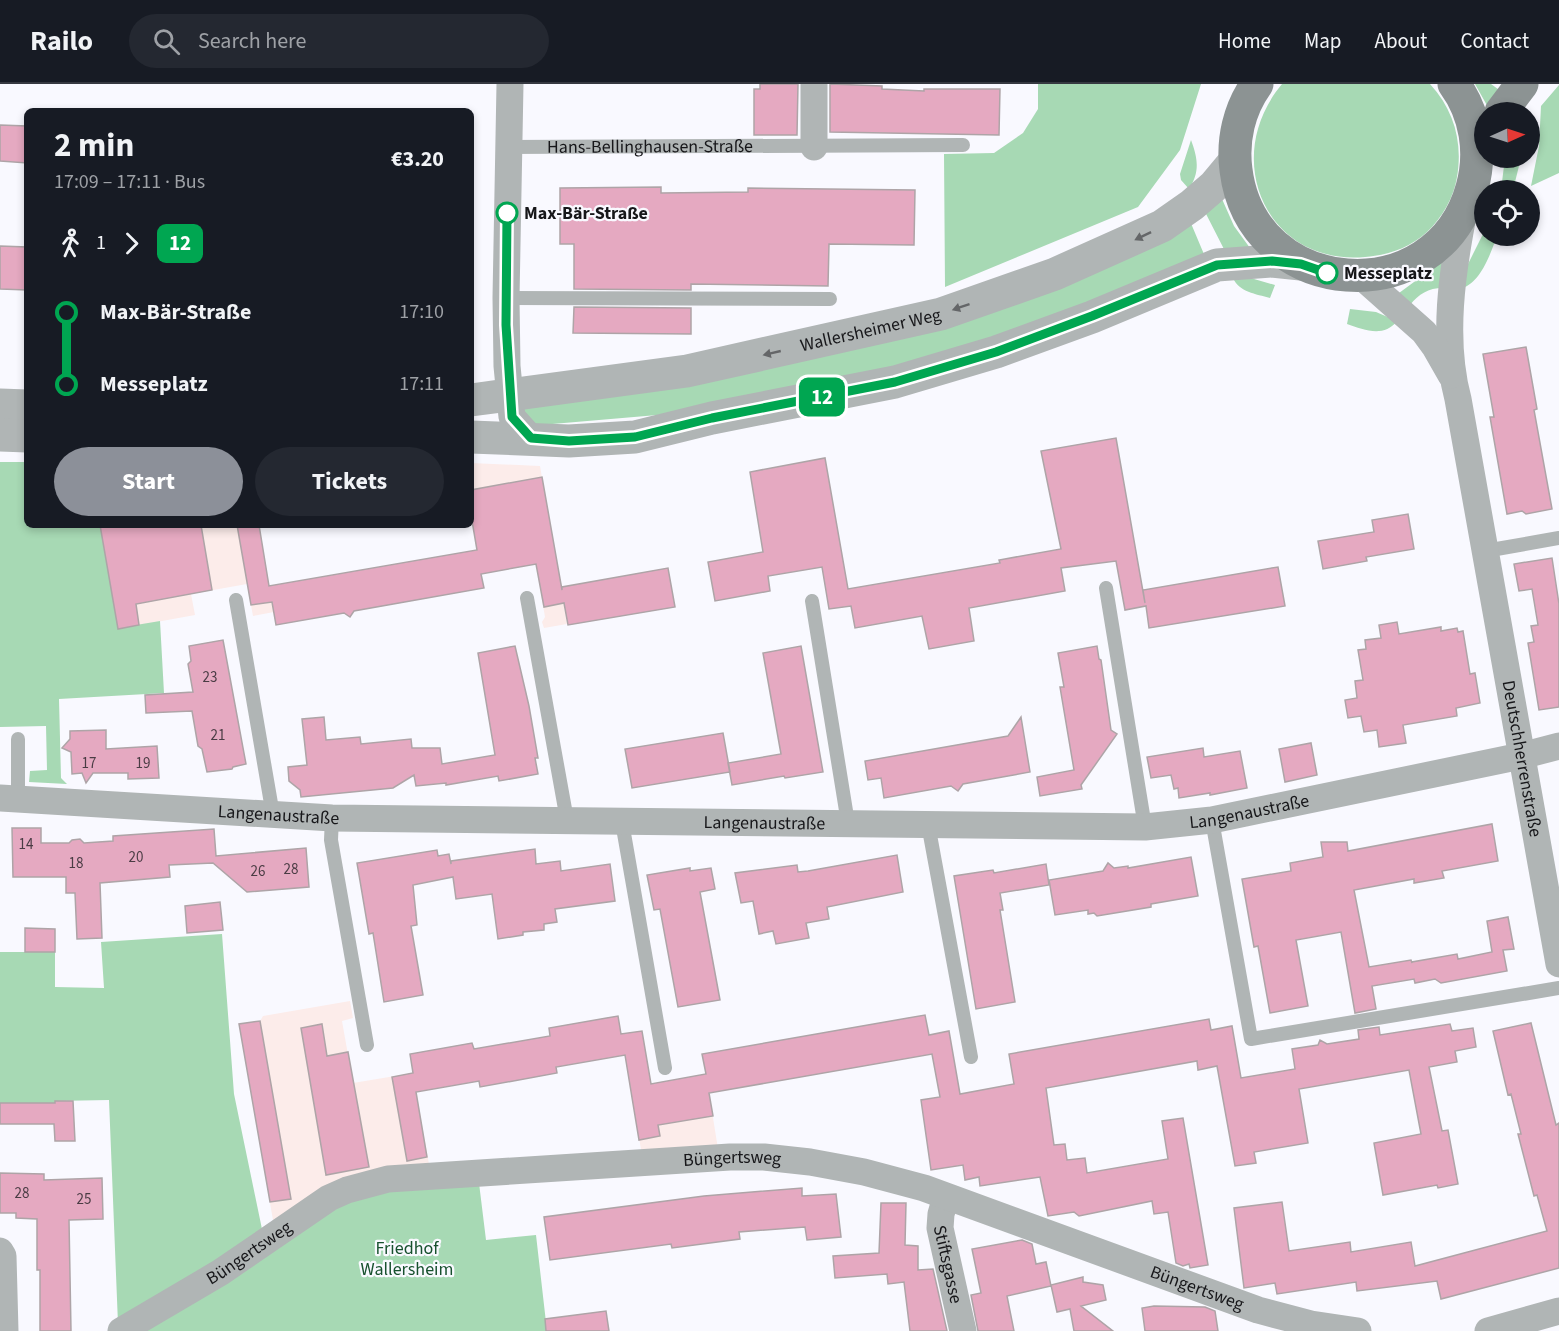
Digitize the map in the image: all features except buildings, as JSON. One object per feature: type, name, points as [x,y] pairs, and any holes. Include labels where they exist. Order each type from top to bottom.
[{"type":"main road","points":[[1257,84],[1241,115],[1234,146],[1234,162],[1240,193],[1254,222],[1275,246],[1301,264],[1331,274],[1362,277],[1394,271],[1422,257],[1446,236],[1464,210],[1476,168]]},
{"type":"main road","points":[[1454,84],[1474,125]]},
{"type":"main road","points":[[1508,102],[1522,84]]},
{"type":"street","points":[[510,84],[507,366],[512,417],[531,438]]},
{"type":"street","points":[[804,146],[814,84]]},
{"type":"street","name":"Wallersheimer Weg","points":[[474,400],[687,371],[941,314],[1055,274],[1122,246],[1162,226],[1207,192],[1234,162]]},
{"type":"street","name":"Deutschherrenstraße","points":[[1452,376],[1452,292],[1464,210]]},
{"type":"street","points":[[474,437],[569,441],[635,437],[712,418],[895,382],[996,352],[1217,265],[1272,261],[1301,264]]},
{"type":"street","name":"Deutschherrenstraße","points":[[1362,277],[1424,332],[1436,347],[1452,376],[1559,964]]},
{"type":"street","points":[[0,405],[24,406]]},
{"type":"street","points":[[0,435],[24,436]]},
{"type":"street","name":"Langenaustraße","points":[[9,798],[332,818],[1145,827],[1212,820],[1521,756],[1559,746]]},
{"type":"street","name":"Büngertsweg","points":[[121,1331],[222,1272],[329,1198],[347,1190],[388,1179],[730,1157],[765,1157],[810,1162],[864,1172],[924,1188],[1258,1310],[1311,1324],[1358,1331]]},
{"type":"street","name":"Stiftsgasse","points":[[946,1197],[940,1214],[940,1228],[963,1331]]},
{"type":"street","points":[[0,1251],[3,1256],[5,1331]]},
{"type":"street","points":[[1488,1331],[1559,1311]]},
{"type":"lane","name":"Hans-Bellinghausen-Straße","points":[[508,147],[963,145]]},
{"type":"lane","points":[[506,298],[830,299]]},
{"type":"lane","points":[[1485,551],[1559,538]]},
{"type":"lane","points":[[1106,588],[1145,827]]},
{"type":"lane","points":[[527,598],[567,820]]},
{"type":"lane","points":[[236,600],[273,815]]},
{"type":"lane","points":[[812,601],[848,823]]},
{"type":"lane","points":[[9,798],[18,739]]},
{"type":"lane","points":[[332,818],[331,840],[367,1045]]},
{"type":"lane","points":[[1212,820],[1251,1039],[1559,988]]},
{"type":"lane","points":[[622,822],[665,1068]]},
{"type":"lane","points":[[928,824],[971,1057]]},
{"type":"shaded area","points":[[474,463],[540,466],[567,624],[544,628],[542,622],[545,617],[536,564],[481,574],[473,528]]},
{"type":"shaded area","points":[[101,528],[260,528],[274,612],[253,616],[247,584],[191,594],[195,615],[118,629]]},
{"type":"shaded area","points":[[350,1001],[353,1018],[342,1021],[353,1083],[413,1073],[430,1170],[274,1226],[239,1024],[260,1021],[263,1016]]},
{"type":"shaded area","points":[[642,1031],[651,1084],[706,1074],[718,1149],[642,1155],[621,1034]]},
{"type":"green space","points":[[1038,84],[1201,84],[1180,150],[1138,207],[945,287],[944,154],[994,153],[1023,133],[1038,109]]},
{"type":"green space","points":[[1282,84],[1430,84],[1445,105],[1455,127],[1459,164],[1453,192],[1446,207],[1427,232],[1406,246],[1365,257],[1330,255],[1302,244],[1279,226],[1263,202],[1255,174],[1255,144],[1264,113]]},
{"type":"green space","points":[[1475,84],[1491,84],[1502,92],[1494,102],[1485,102]]},
{"type":"green space","points":[[1559,85],[1559,173],[1540,182],[1532,180],[1535,168],[1540,168],[1541,106]]},
{"type":"green space","points":[[1191,140],[1197,165],[1195,177],[1189,189],[1181,180],[1180,174]]},
{"type":"green space","points":[[1504,168],[1518,168],[1516,180],[1502,180]]},
{"type":"green space","points":[[1218,190],[1234,226],[1258,259],[1228,257],[1203,208]]},
{"type":"green space","points":[[1190,221],[1206,259],[974,350],[669,414],[529,426],[520,404],[690,377]]},
{"type":"green space","points":[[1477,246],[1493,246],[1480,274],[1469,285],[1462,288],[1466,268]]},
{"type":"green space","points":[[1444,260],[1443,288],[1424,292],[1410,305],[1399,293]]},
{"type":"green space","points":[[1233,278],[1254,279],[1275,285],[1270,298],[1244,289]]},
{"type":"green space","points":[[1350,309],[1376,312],[1397,321],[1380,331],[1367,330],[1347,324]]},
{"type":"green space","points":[[0,462],[24,462],[24,528],[101,528],[118,628],[160,621],[164,693],[59,699],[61,778],[67,784],[29,782],[30,771],[47,770],[46,726],[0,727]]},
{"type":"green space","points":[[222,934],[234,1094],[263,1234],[118,1324],[109,1100],[0,1103],[0,952],[55,952],[55,987],[104,988],[101,942]]},
{"type":"green space","name":"Friedhof Wallersheim","points":[[479,1183],[486,1240],[536,1235],[547,1331],[136,1331],[362,1193]]},
{"type":"bus line","name":"12","points":[[507,213],[507,366],[512,417],[531,438],[569,441],[635,437],[712,418],[895,382],[996,352],[1217,265],[1272,261],[1301,264],[1327,273]]},
{"type":"place","name":"Max-Bär-Straße","points":[[507,213]]},
{"type":"place","name":"Messeplatz","points":[[1327,273]]}]
